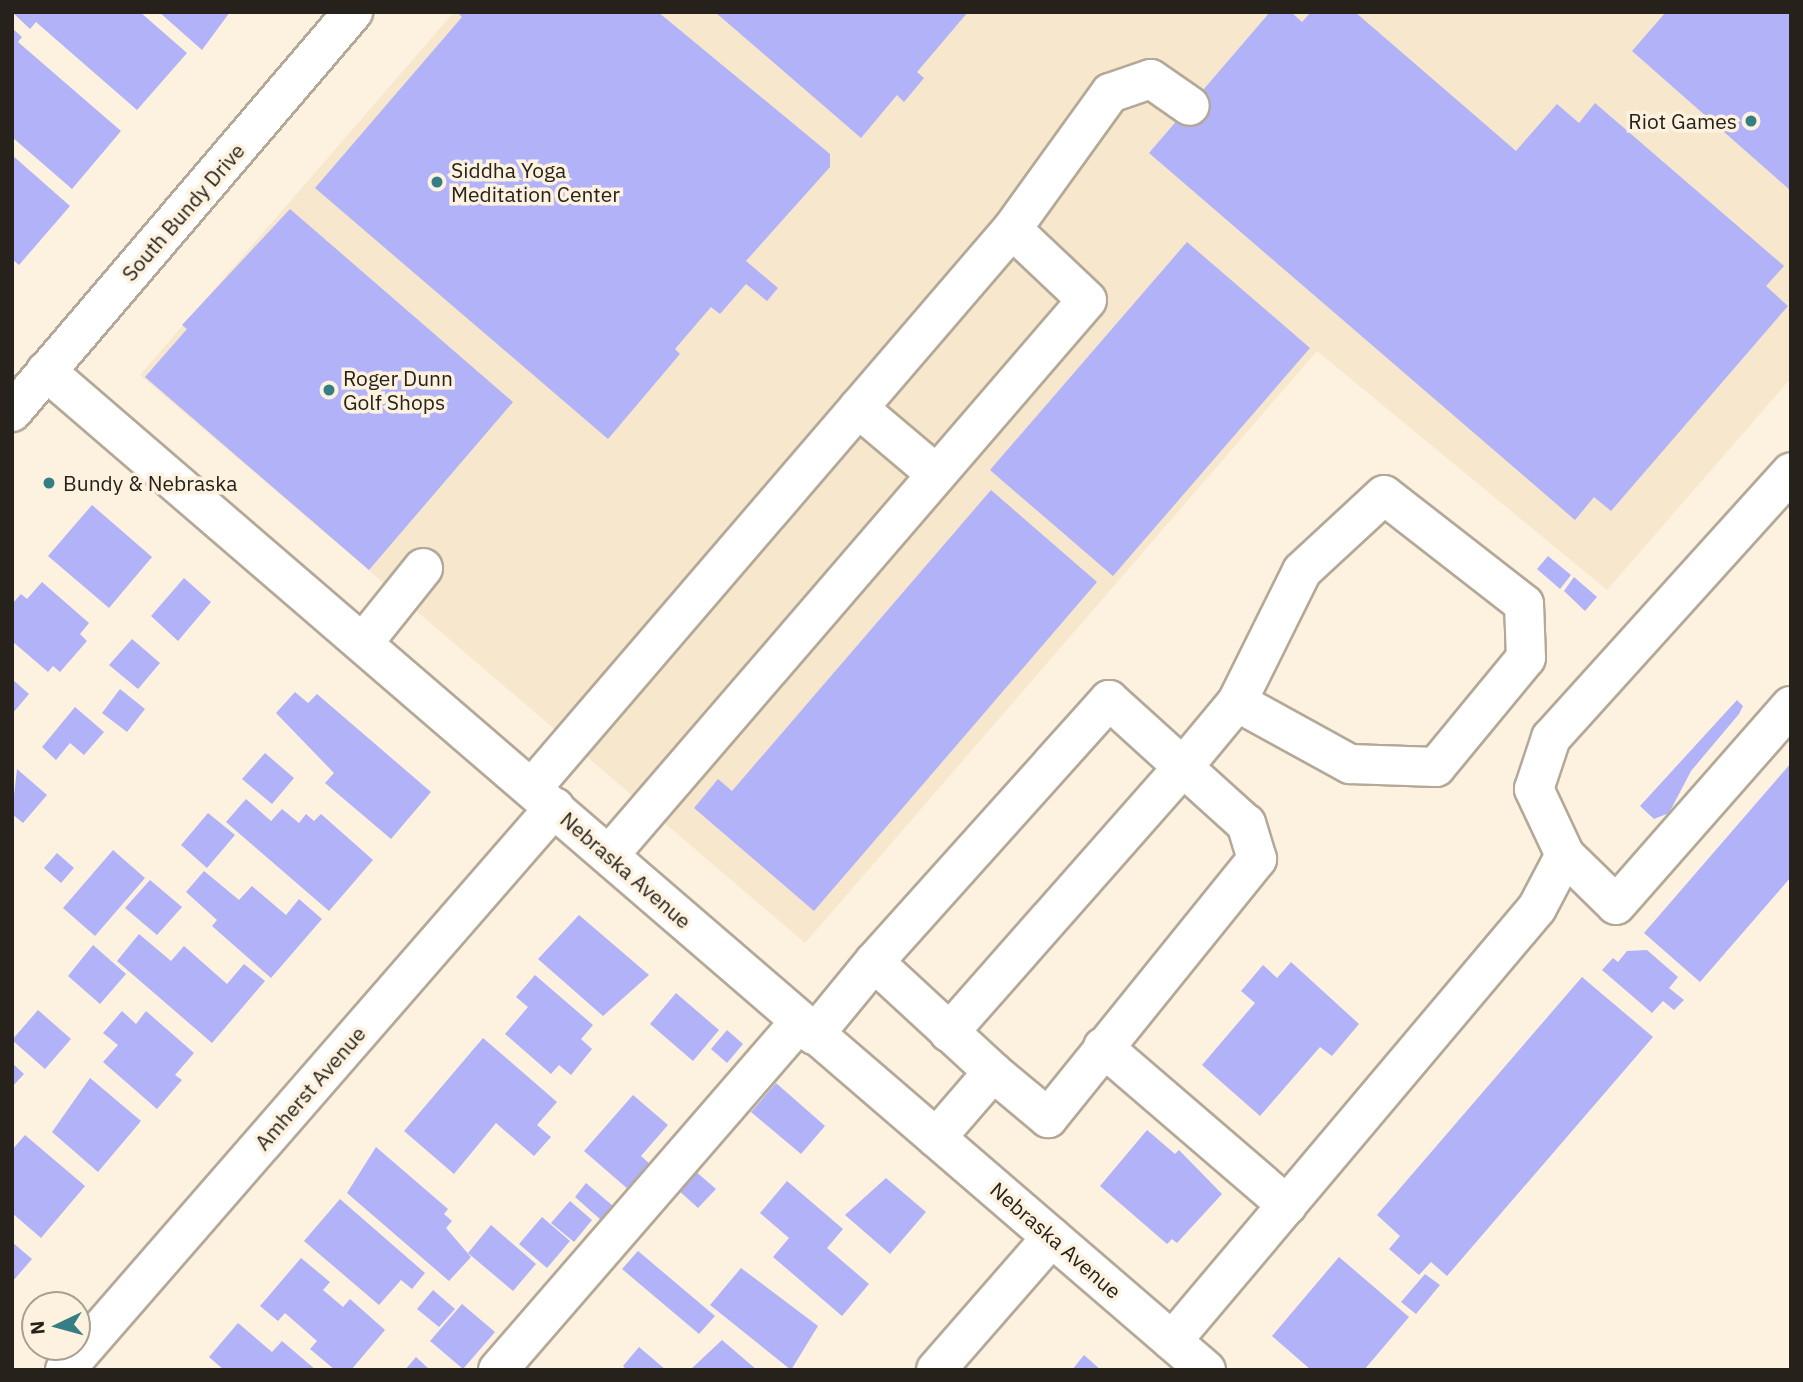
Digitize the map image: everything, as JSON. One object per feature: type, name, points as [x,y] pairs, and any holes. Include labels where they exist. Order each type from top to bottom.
[{"type":"street","name":"South Bundy Drive","points":[[12,412],[353,12]]},
{"type":"street","name":"Amherst Avenue","points":[[65,1370],[543,797],[858,408],[1012,229],[1110,93],[1152,79],[1189,106]]},
{"type":"street","points":[[609,855],[1087,300],[1012,229]]},
{"type":"street","name":"Nebraska Avenue","points":[[46,371],[543,797],[806,1029],[1206,1370]]},
{"type":"street","points":[[858,408],[935,474]]},
{"type":"street","points":[[1791,472],[1551,738],[1534,789],[1565,855],[1616,905],[1791,706]]},
{"type":"street","points":[[948,1032],[1183,767],[1237,702],[1302,572],[1384,495],[1524,604],[1526,659],[1436,767],[1350,764],[1237,702]]},
{"type":"street","points":[[363,643],[424,568]]},
{"type":"street","points":[[498,1370],[806,1029],[874,962],[1109,700],[1246,824],[1257,859],[1048,1118],[948,1032],[874,962]]},
{"type":"street","points":[[1172,1341],[1537,908],[1565,855]]},
{"type":"street","points":[[1103,1047],[1287,1205]]},
{"type":"street","points":[[936,1138],[993,1072]]},
{"type":"street","points":[[936,1370],[1052,1237]]},
{"type":"shaded area","points":[[454,12],[1791,12],[1791,378],[1607,590],[1317,351],[805,943],[140,375]]},
{"type":"building","points":[[12,12],[140,12],[187,53],[137,110],[36,22],[30,29]]},
{"type":"building","points":[[159,12],[230,12],[202,50]]},
{"type":"building","points":[[457,12],[658,12],[830,154],[830,167],[746,261],[778,288],[767,301],[746,284],[720,314],[711,307],[675,349],[680,354],[608,439],[315,188],[462,17]]},
{"type":"building","points":[[715,12],[968,12],[917,72],[924,78],[904,102],[897,95],[861,138]]},
{"type":"building","points":[[1270,12],[1291,12],[1302,22],[1311,12],[1355,12],[1516,151],[1557,104],[1579,123],[1595,103],[1784,266],[1766,286],[1788,306],[1611,511],[1594,497],[1575,520],[1149,153]]},
{"type":"building","name":"Riot Games","points":[[1666,12],[1791,12],[1791,191],[1632,51]]},
{"type":"building","points":[[12,28],[22,37],[18,42],[121,131],[72,189],[12,137]]},
{"type":"building","points":[[12,155],[70,206],[19,265],[12,259]]},
{"type":"building","name":"Roger Dunn Golf Shops","points":[[290,209],[513,402],[369,570],[145,377],[187,329],[182,325]]},
{"type":"building","points":[[1187,242],[1310,348],[1113,576],[990,470]]},
{"type":"building","points":[[991,490],[1097,582],[814,911],[694,808],[718,779],[732,791]]},
{"type":"building","points":[[92,505],[152,557],[109,608],[48,556]]},
{"type":"building","points":[[1548,556],[1571,575],[1560,589],[1537,569]]},
{"type":"building","points":[[1574,577],[1597,597],[1585,611],[1564,591]]},
{"type":"building","points":[[184,578],[211,602],[178,641],[151,616]]},
{"type":"building","points":[[42,582],[89,623],[80,634],[87,641],[60,672],[53,666],[48,672],[12,641],[12,604],[21,594],[27,599]]},
{"type":"building","points":[[132,639],[160,663],[138,689],[109,665]]},
{"type":"building","points":[[12,679],[29,694],[12,714]]},
{"type":"building","points":[[120,689],[145,709],[127,732],[102,713]]},
{"type":"building","points":[[295,692],[308,703],[317,694],[431,792],[391,839],[325,783],[334,773],[276,713]]},
{"type":"building","points":[[1737,700],[1743,706],[1739,714],[1691,771],[1669,813],[1654,819],[1640,806]]},
{"type":"building","points":[[75,707],[104,732],[84,755],[70,743],[56,760],[42,747]]},
{"type":"building","points":[[265,753],[294,778],[272,804],[242,779]]},
{"type":"building","points":[[1791,763],[1791,877],[1700,982],[1644,933]]},
{"type":"building","points":[[17,769],[47,795],[23,823],[12,814]]},
{"type":"building","points":[[246,799],[271,821],[282,809],[299,823],[306,814],[314,821],[321,814],[373,860],[329,911],[226,822]]},
{"type":"building","points":[[208,813],[235,835],[207,868],[181,845]]},
{"type":"building","points":[[113,850],[145,878],[95,936],[63,908]]},
{"type":"building","points":[[57,853],[74,868],[61,883],[44,868]]},
{"type":"building","points":[[204,871],[239,900],[252,886],[286,915],[299,899],[322,919],[271,978],[212,926],[217,920],[186,892]]},
{"type":"building","points":[[150,880],[182,907],[157,935],[125,908]]},
{"type":"building","points":[[579,915],[649,975],[603,1016],[538,959]]},
{"type":"building","points":[[139,934],[171,961],[184,946],[227,984],[244,964],[265,981],[212,1043],[117,961]]},
{"type":"building","points":[[93,945],[126,974],[100,1004],[68,976]]},
{"type":"building","points":[[1647,950],[1678,977],[1669,988],[1684,1000],[1674,1010],[1663,1001],[1652,1013],[1602,970],[1613,958],[1618,962],[1627,951]]},
{"type":"building","points":[[1291,962],[1359,1024],[1332,1056],[1320,1047],[1260,1116],[1202,1065],[1255,1003],[1241,991],[1263,965],[1277,978]]},
{"type":"building","points":[[535,975],[593,1025],[581,1039],[592,1049],[571,1075],[559,1065],[551,1074],[505,1034],[528,1007],[516,997]]},
{"type":"building","points":[[1582,977],[1653,1037],[1447,1276],[1431,1262],[1419,1275],[1389,1249],[1400,1236],[1377,1215]]},
{"type":"building","points":[[676,993],[719,1030],[693,1061],[650,1024]]},
{"type":"building","points":[[38,1010],[71,1039],[45,1069],[12,1040]]},
{"type":"building","points":[[122,1011],[136,1024],[146,1011],[194,1053],[175,1075],[182,1080],[157,1109],[103,1062],[118,1045],[103,1033]]},
{"type":"building","points":[[727,1030],[743,1044],[727,1063],[711,1049]]},
{"type":"building","points":[[483,1038],[557,1102],[537,1125],[551,1137],[534,1156],[496,1123],[454,1174],[404,1131]]},
{"type":"building","points":[[12,1063],[24,1074],[12,1087]]},
{"type":"building","points":[[90,1078],[141,1121],[98,1172],[52,1132]]},
{"type":"building","points":[[776,1083],[825,1126],[801,1154],[751,1112]]},
{"type":"building","points":[[633,1095],[668,1125],[641,1156],[651,1165],[629,1190],[584,1151]]},
{"type":"building","points":[[1147,1130],[1175,1154],[1179,1150],[1222,1194],[1177,1243],[1172,1239],[1167,1244],[1100,1186]]},
{"type":"building","points":[[25,1135],[85,1186],[41,1238],[12,1213],[12,1150]]},
{"type":"building","points":[[376,1147],[448,1209],[444,1214],[452,1221],[446,1228],[471,1257],[449,1281],[347,1193]]},
{"type":"building","points":[[694,1170],[716,1189],[698,1208],[677,1189]]},
{"type":"building","points":[[886,1178],[926,1212],[890,1254],[845,1215]]},
{"type":"building","points":[[787,1181],[843,1229],[827,1248],[869,1284],[842,1316],[773,1257],[789,1238],[760,1213]]},
{"type":"building","points":[[586,1183],[613,1206],[601,1220],[575,1197]]},
{"type":"building","points":[[340,1199],[425,1273],[412,1289],[401,1280],[379,1305],[304,1241]]},
{"type":"building","points":[[570,1201],[592,1220],[574,1242],[551,1223]]},
{"type":"building","points":[[542,1217],[570,1241],[547,1268],[519,1244]]},
{"type":"building","points":[[491,1225],[536,1264],[513,1291],[468,1253]]},
{"type":"building","points":[[12,1242],[32,1259],[12,1282]]},
{"type":"building","points":[[638,1251],[715,1316],[699,1334],[622,1269]]},
{"type":"building","points":[[1339,1257],[1409,1317],[1364,1370],[1311,1370],[1272,1336]]},
{"type":"building","points":[[301,1258],[330,1282],[323,1290],[343,1307],[350,1299],[385,1330],[351,1370],[335,1370],[310,1349],[317,1341],[285,1313],[278,1321],[260,1306]]},
{"type":"building","points":[[741,1268],[818,1326],[791,1370],[710,1305]]},
{"type":"building","points":[[1425,1274],[1440,1285],[1416,1314],[1401,1302]]},
{"type":"building","points":[[433,1290],[455,1309],[439,1327],[417,1309]]},
{"type":"building","points":[[462,1304],[495,1332],[463,1369],[430,1341]]},
{"type":"building","points":[[238,1323],[272,1352],[282,1341],[316,1370],[224,1370],[209,1357]]},
{"type":"building","points":[[722,1340],[757,1370],[690,1370]]},
{"type":"building","points":[[639,1347],[666,1370],[627,1370],[623,1366]]},
{"type":"building","points":[[1084,1355],[1101,1370],[1072,1370]]},
{"type":"building","points":[[416,1357],[430,1370],[405,1370]]},
{"type":"place","name":"Riot Games","points":[[1751,121]]},
{"type":"place","name":"Siddha Yoga Meditation Center","points":[[437,182]]},
{"type":"place","name":"Roger Dunn Golf Shops","points":[[329,390]]},
{"type":"place","name":"Bundy & Nebraska","points":[[49,483]]}]
